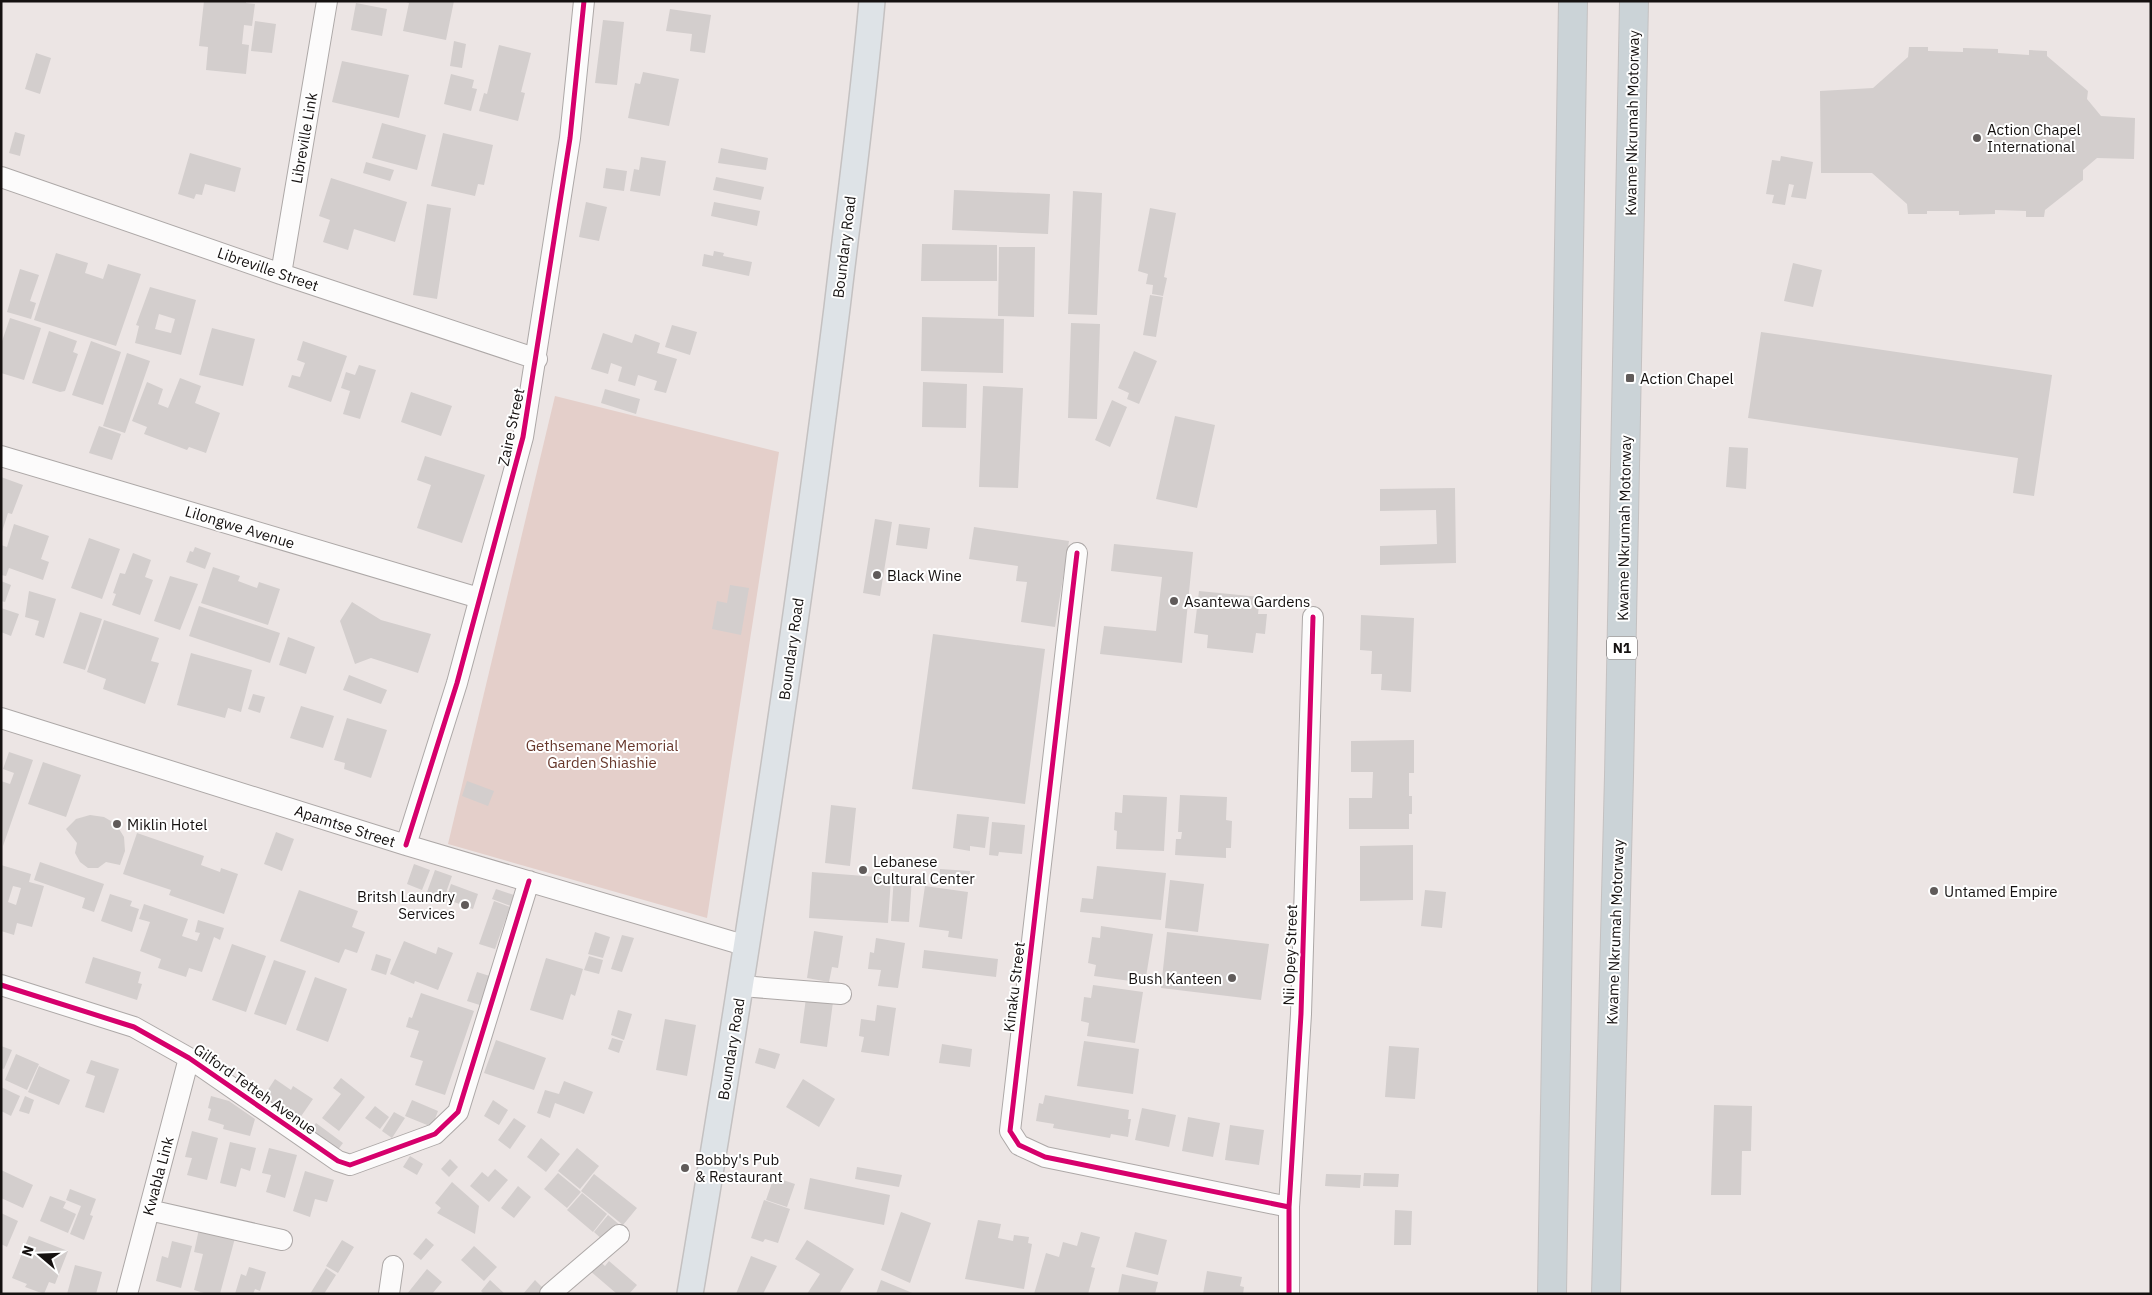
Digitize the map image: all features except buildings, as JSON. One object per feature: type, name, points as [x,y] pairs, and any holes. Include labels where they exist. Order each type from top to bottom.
[{"type":"highway","points":[[1552,1294],[1573,1]]},
{"type":"highway","name":"Kwame Nkrumah Motorway","points":[[1606,1294],[1619,776],[1634,1]]},
{"type":"main road","name":"Boundary Road","points":[[690,1294],[741,986],[815,485],[866,74],[872,1]]},
{"type":"street","name":"Libreville Link","points":[[281,274],[327,1]]},
{"type":"street","name":"Zaire Street","points":[[406,845],[457,683],[523,437],[537,359],[570,138],[584,1]]},
{"type":"street","name":"Libreville Street","points":[[1,177],[281,274],[537,359]]},
{"type":"street","name":"Lilongwe Avenue","points":[[1,456],[479,598]]},
{"type":"street","name":"Kinaku Street","points":[[1077,552],[1010,1131],[1019,1145],[1045,1157],[1289,1207]]},
{"type":"street","name":"Nii Opey Street","points":[[1289,1294],[1289,1207],[1301,1014],[1313,617]]},
{"type":"street","name":"Apamtse Street","points":[[1,718],[406,845],[747,946]]},
{"type":"street","name":"Gilford Tetteh Avenue","points":[[2,987],[134,1027],[189,1058],[338,1161],[350,1164],[435,1134],[458,1112],[529,881]]},
{"type":"street","points":[[741,986],[841,994]]},
{"type":"street","name":"Kwabla Link","points":[[127,1294],[189,1058]]},
{"type":"street","points":[[149,1210],[282,1240]]},
{"type":"street","points":[[550,1294],[619,1235]]},
{"type":"street","points":[[389,1294],[393,1266]]},
{"type":"green space","name":"Gethsemane Memorial Garden Shiashie","points":[[555,396],[779,452],[707,918],[448,844]]},
{"type":"cycle path","points":[[406,845],[457,683],[523,437],[570,138],[584,1]]},
{"type":"cycle path","points":[[1077,553],[1010,1131],[1019,1145],[1045,1157],[1289,1207]]},
{"type":"cycle path","points":[[1289,1294],[1289,1207],[1301,1014],[1313,617]]},
{"type":"cycle path","points":[[1,985],[134,1027],[189,1058],[338,1161],[350,1165],[435,1134],[458,1112],[529,881]]},
{"type":"place","name":"Action Chapel International","points":[[1977,138]]},
{"type":"place","name":"Action Chapel","points":[[1630,378]]},
{"type":"place","name":"Black Wine","points":[[877,575]]},
{"type":"place","name":"Asantewa Gardens","points":[[1174,601]]},
{"type":"place","name":"Miklin Hotel","points":[[117,824]]},
{"type":"place","name":"Lebanese Cultural Center","points":[[863,870]]},
{"type":"place","name":"Untamed Empire","points":[[1934,891]]},
{"type":"place","name":"Britsh Laundry Services","points":[[465,905]]},
{"type":"place","name":"Bush Kanteen","points":[[1232,978]]},
{"type":"place","name":"Bobby's Pub & Restaurant","points":[[685,1168]]}]
